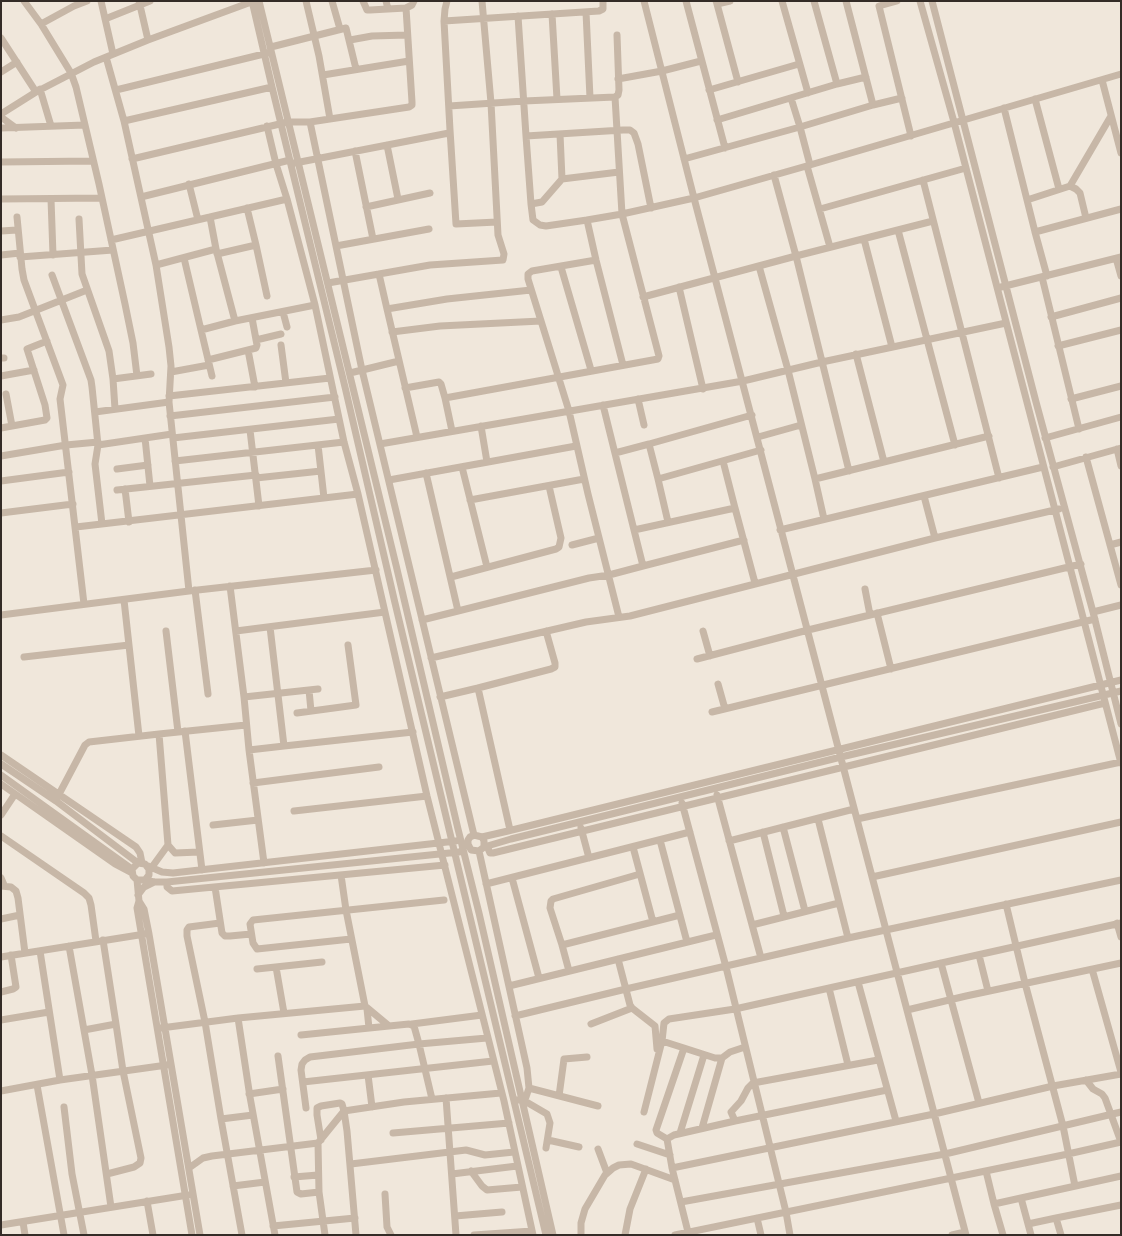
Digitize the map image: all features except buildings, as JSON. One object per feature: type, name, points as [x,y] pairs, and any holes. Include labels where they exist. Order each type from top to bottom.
[{"type":"street","points":[[24,1],[41,24],[71,73],[112,240],[131,335],[137,376]]},
{"type":"street","points":[[41,24],[73,4],[87,1]]},
{"type":"street","points":[[101,1],[106,19],[109,55],[116,90],[156,265],[171,356],[169,399],[177,483],[208,694]]},
{"type":"street","points":[[106,19],[140,3],[150,1]]},
{"type":"street","points":[[16,128],[1,116],[38,91],[71,73],[109,55],[254,1],[269,51],[284,123],[290,162],[312,249],[343,363],[350,373],[364,430],[553,1235]]},
{"type":"street","points":[[306,1],[323,75],[330,119]]},
{"type":"street","points":[[332,1],[340,29]]},
{"type":"street","points":[[363,1],[366,10],[406,8],[412,5],[414,1]]},
{"type":"street","points":[[386,1],[388,9]]},
{"type":"street","points":[[447,1],[444,21],[456,224],[497,222]]},
{"type":"street","points":[[328,283],[430,265],[503,260],[504,254],[499,240],[497,222],[482,1]]},
{"type":"street","points":[[444,21],[586,12],[603,9],[603,1]]},
{"type":"street","points":[[644,1],[694,198],[758,437],[780,530],[808,630],[898,972],[965,1234],[952,1235]]},
{"type":"street","points":[[686,1],[725,148]]},
{"type":"street","points":[[730,1],[717,3],[738,82]]},
{"type":"street","points":[[782,1],[808,93]]},
{"type":"street","points":[[814,1],[837,84]]},
{"type":"street","points":[[846,1],[873,105]]},
{"type":"street","points":[[897,1],[878,4],[911,136]]},
{"type":"street","points":[[857,819],[1121,762],[996,288],[954,122],[920,1]]},
{"type":"street","points":[[932,1],[1121,724]]},
{"type":"street","points":[[140,3],[148,40]]},
{"type":"street","points":[[132,159],[267,126],[284,123],[310,122],[410,107],[412,102],[406,8]]},
{"type":"street","points":[[586,12],[590,98]]},
{"type":"street","points":[[552,14],[557,100]]},
{"type":"street","points":[[518,16],[533,220],[540,225],[546,226],[622,214],[694,198],[809,166],[1121,74]]},
{"type":"street","points":[[116,90],[269,51],[314,35],[346,28],[356,69]]},
{"type":"street","points":[[350,40],[372,36],[407,35]]},
{"type":"street","points":[[445,398],[558,376],[658,359],[659,356],[622,214],[615,97],[618,95],[619,90],[617,35]]},
{"type":"street","points":[[1,38],[38,91],[51,126]]},
{"type":"street","points":[[269,51],[272,87],[298,162],[328,283],[354,422],[387,567],[546,1235]]},
{"type":"street","points":[[323,75],[409,61]]},
{"type":"street","points":[[1,72],[17,62]]},
{"type":"street","points":[[618,79],[701,62]]},
{"type":"street","points":[[709,90],[800,64]]},
{"type":"street","points":[[717,120],[837,84],[866,77]]},
{"type":"street","points":[[1102,80],[1121,152]]},
{"type":"street","points":[[124,121],[272,87]]},
{"type":"street","points":[[449,106],[615,97]]},
{"type":"street","points":[[791,98],[800,127],[830,247]]},
{"type":"street","points":[[684,159],[902,98]]},
{"type":"street","points":[[1035,99],[1058,189]]},
{"type":"street","points":[[1004,108],[1035,232],[1051,317],[1079,429]]},
{"type":"street","points":[[1070,186],[1111,116]]},
{"type":"street","points":[[310,122],[362,370],[431,658],[471,838],[468,844],[493,854],[682,806],[1105,704]]},
{"type":"street","points":[[1,128],[85,125]]},
{"type":"street","points":[[267,126],[315,305],[344,442],[376,570],[427,796],[504,1101],[532,1233],[474,1235]]},
{"type":"street","points":[[141,197],[189,184],[276,164],[298,162],[449,133],[450,130]]},
{"type":"street","points":[[526,136],[630,130],[634,133],[636,138],[652,208]]},
{"type":"street","points":[[560,134],[562,179]]},
{"type":"street","points":[[387,144],[398,199]]},
{"type":"street","points":[[355,151],[373,239]]},
{"type":"street","points":[[1,162],[93,161]]},
{"type":"street","points":[[820,209],[966,168]]},
{"type":"street","points":[[531,204],[542,202],[562,179],[619,172]]},
{"type":"street","points":[[774,175],[796,256],[849,471]]},
{"type":"street","points":[[923,180],[999,478]]},
{"type":"street","points":[[189,184],[198,220]]},
{"type":"street","points":[[1027,200],[1070,186],[1080,193],[1086,218]]},
{"type":"street","points":[[112,240],[247,208],[286,196],[297,190]]},
{"type":"street","points":[[366,207],[430,193]]},
{"type":"street","points":[[1,199],[102,198]]},
{"type":"street","points":[[51,199],[53,254]]},
{"type":"street","points":[[247,208],[267,296]]},
{"type":"street","points":[[1035,232],[1121,209]]},
{"type":"street","points":[[17,217],[17,230],[24,280],[63,384],[60,399],[84,604]]},
{"type":"street","points":[[210,217],[235,321]]},
{"type":"street","points":[[79,219],[82,274],[109,352],[115,409]]},
{"type":"street","points":[[587,220],[623,365]]},
{"type":"street","points":[[643,297],[933,221]]},
{"type":"street","points":[[336,246],[429,229]]},
{"type":"street","points":[[1,231],[17,230]]},
{"type":"street","points":[[898,230],[955,445]]},
{"type":"street","points":[[864,239],[892,347]]},
{"type":"street","points":[[156,265],[217,251],[256,245]]},
{"type":"street","points":[[312,249],[319,248]]},
{"type":"street","points":[[1,255],[53,254],[113,250]]},
{"type":"street","points":[[184,258],[212,376]]},
{"type":"street","points":[[996,288],[1119,258],[1121,276]]},
{"type":"street","points":[[596,260],[532,271],[528,274],[531,290],[569,411],[584,479],[619,617]]},
{"type":"street","points":[[759,266],[788,370],[824,519]]},
{"type":"street","points":[[561,267],[591,370]]},
{"type":"street","points":[[379,274],[417,437]]},
{"type":"street","points":[[52,275],[91,380],[98,444],[95,464],[102,524]]},
{"type":"street","points":[[679,287],[703,388]]},
{"type":"street","points":[[1,320],[19,317],[87,290]]},
{"type":"street","points":[[387,309],[446,299],[531,290]]},
{"type":"street","points":[[1051,317],[1121,298]]},
{"type":"street","points":[[201,330],[235,321],[315,305]]},
{"type":"street","points":[[283,312],[287,327]]},
{"type":"street","points":[[171,372],[208,363],[256,348],[257,345],[252,318]]},
{"type":"street","points":[[392,332],[440,326],[541,321]]},
{"type":"street","points":[[380,444],[743,381],[856,354],[1006,323]]},
{"type":"street","points":[[1058,346],[1121,330]]},
{"type":"street","points":[[256,340],[281,334]]},
{"type":"street","points":[[1,428],[45,420],[47,418],[45,405],[27,349],[47,341]]},
{"type":"street","points":[[280,345],[286,383]]},
{"type":"street","points":[[248,350],[255,387]]},
{"type":"street","points":[[856,354],[884,462]]},
{"type":"street","points":[[350,373],[399,361]]},
{"type":"street","points":[[1,376],[34,370]]},
{"type":"street","points":[[113,379],[152,374]]},
{"type":"street","points":[[95,412],[169,399],[330,378]]},
{"type":"street","points":[[406,388],[439,382],[445,398],[452,431]]},
{"type":"street","points":[[1071,399],[1121,386]]},
{"type":"street","points":[[6,394],[12,426]]},
{"type":"street","points":[[170,416],[335,397]]},
{"type":"street","points":[[638,400],[644,425]]},
{"type":"street","points":[[603,405],[643,566]]},
{"type":"street","points":[[615,453],[752,415]]},
{"type":"street","points":[[1045,438],[1121,418]]},
{"type":"street","points":[[1,456],[66,445],[98,444],[145,438],[354,422]]},
{"type":"street","points":[[758,437],[801,425]]},
{"type":"street","points":[[481,426],[487,462]]},
{"type":"street","points":[[250,430],[259,506]]},
{"type":"street","points":[[356,431],[364,430]]},
{"type":"street","points":[[815,480],[989,436]]},
{"type":"street","points":[[145,438],[150,486]]},
{"type":"street","points":[[175,461],[344,442]]},
{"type":"street","points":[[649,444],[668,522]]},
{"type":"street","points":[[318,445],[324,498]]},
{"type":"street","points":[[388,480],[576,446]]},
{"type":"street","points":[[1053,467],[1119,449],[1121,466]]},
{"type":"street","points":[[658,479],[761,450]]},
{"type":"street","points":[[1086,457],[1110,545],[1119,572],[1121,585]]},
{"type":"street","points":[[723,461],[755,583]]},
{"type":"street","points":[[117,468],[148,465]]},
{"type":"street","points":[[462,467],[487,567]]},
{"type":"street","points":[[780,530],[1044,467]]},
{"type":"street","points":[[117,490],[177,483],[320,471]]},
{"type":"street","points":[[1,481],[69,472]]},
{"type":"street","points":[[426,473],[458,611]]},
{"type":"street","points":[[470,500],[584,479]]},
{"type":"street","points":[[451,577],[559,547],[561,538],[548,486]]},
{"type":"street","points":[[125,489],[129,522]]},
{"type":"street","points":[[76,527],[181,516],[358,494]]},
{"type":"street","points":[[924,496],[935,538]]},
{"type":"street","points":[[1,513],[73,504]]},
{"type":"street","points":[[431,658],[586,622],[630,616],[755,583],[1064,507]]},
{"type":"street","points":[[634,530],[735,508]]},
{"type":"street","points":[[572,545],[599,538]]},
{"type":"street","points":[[422,620],[589,578],[609,575],[744,540]]},
{"type":"street","points":[[1110,545],[1121,542]]},
{"type":"street","points":[[697,659],[808,630],[1080,564]]},
{"type":"street","points":[[387,567],[396,565]]},
{"type":"street","points":[[1,615],[230,586],[376,570]]},
{"type":"street","points":[[230,586],[264,863]]},
{"type":"street","points":[[865,589],[892,669]]},
{"type":"street","points":[[124,600],[139,736]]},
{"type":"street","points":[[712,712],[1084,622],[1094,616],[1121,605]]},
{"type":"street","points":[[236,631],[385,612]]},
{"type":"street","points":[[270,627],[284,746]]},
{"type":"street","points":[[166,631],[202,870]]},
{"type":"street","points":[[440,697],[555,667],[556,663],[546,631]]},
{"type":"street","points":[[703,631],[710,656]]},
{"type":"street","points":[[24,657],[129,645]]},
{"type":"street","points":[[297,713],[356,705],[348,645]]},
{"type":"street","points":[[1,764],[136,847],[145,865],[162,872],[174,873],[461,841],[479,835],[482,836],[510,830],[838,748],[1121,680]]},
{"type":"street","points":[[718,684],[725,710]]},
{"type":"street","points":[[478,688],[510,830]]},
{"type":"street","points":[[244,697],[318,689]]},
{"type":"street","points":[[309,690],[311,711]]},
{"type":"street","points":[[137,880],[167,882],[480,849],[579,822],[715,788],[1121,691]]},
{"type":"street","points":[[58,798],[85,745],[89,742],[246,725]]},
{"type":"street","points":[[249,750],[413,732]]},
{"type":"street","points":[[159,734],[168,845],[175,853],[199,852]]},
{"type":"street","points":[[1,755],[145,865],[149,869],[149,875],[146,880]]},
{"type":"street","points":[[253,783],[379,767]]},
{"type":"street","points":[[1,775],[132,871],[134,878],[137,880],[139,898]]},
{"type":"street","points":[[713,779],[761,958]]},
{"type":"street","points":[[1,784],[115,864],[132,871],[145,865],[168,845]]},
{"type":"street","points":[[1,814],[15,794]]},
{"type":"street","points":[[294,811],[427,796]]},
{"type":"street","points":[[680,797],[716,935],[726,967],[761,1115],[786,1212],[790,1235]]},
{"type":"street","points":[[729,841],[854,809]]},
{"type":"street","points":[[818,819],[848,938]]},
{"type":"street","points":[[213,825],[258,820]]},
{"type":"street","points":[[579,822],[589,858]]},
{"type":"street","points":[[872,877],[1121,822]]},
{"type":"street","points":[[783,827],[805,911]]},
{"type":"street","points":[[486,884],[690,832]]},
{"type":"street","points":[[763,832],[784,916]]},
{"type":"street","points":[[1,836],[84,893],[89,898],[100,941],[116,1024],[123,1071],[141,1158],[140,1163],[134,1167],[107,1174]]},
{"type":"street","points":[[482,836],[484,841],[480,849],[486,884],[527,1068],[530,1088],[526,1097],[522,1100]]},
{"type":"street","points":[[660,840],[687,942]]},
{"type":"street","points":[[633,847],[653,922]]},
{"type":"street","points":[[167,882],[167,887],[172,891],[445,865]]},
{"type":"street","points":[[568,971],[562,945],[550,908],[551,901],[553,899],[640,874]]},
{"type":"street","points":[[341,875],[351,939],[369,1028]]},
{"type":"street","points":[[1,878],[3,886],[11,887],[16,891],[25,953]]},
{"type":"street","points":[[512,878],[539,978]]},
{"type":"street","points":[[515,1016],[848,938],[1121,880]]},
{"type":"street","points":[[154,882],[144,887],[139,898],[137,908],[145,934],[166,1027],[200,1235]]},
{"type":"street","points":[[216,887],[222,933],[225,936],[251,934]]},
{"type":"street","points":[[351,939],[257,949],[254,946],[250,924],[253,920],[444,900]]},
{"type":"street","points":[[752,925],[839,903]]},
{"type":"street","points":[[1006,904],[1064,1126],[1075,1186]]},
{"type":"street","points":[[1,918],[20,915]]},
{"type":"street","points":[[562,945],[680,915]]},
{"type":"street","points":[[220,923],[192,925],[187,930],[187,936],[206,1022],[221,1119],[242,1235]]},
{"type":"street","points":[[644,1112],[662,1041],[664,1022],[669,1019],[736,1009],[1119,923],[1121,937]]},
{"type":"street","points":[[1,957],[145,934]]},
{"type":"street","points":[[145,934],[157,1029],[192,1235]]},
{"type":"street","points":[[509,986],[716,935]]},
{"type":"street","points":[[69,946],[92,1075],[111,1207]]},
{"type":"street","points":[[40,951],[60,1080]]},
{"type":"street","points":[[1,992],[16,987],[11,955]]},
{"type":"street","points":[[979,955],[988,991]]},
{"type":"street","points":[[618,959],[632,1008],[655,1026],[657,1058]]},
{"type":"street","points":[[257,969],[322,962]]},
{"type":"street","points":[[940,963],[979,1103]]},
{"type":"street","points":[[907,1010],[1121,963]]},
{"type":"street","points":[[276,967],[284,1013]]},
{"type":"street","points":[[672,1168],[934,1114],[1053,1086],[1121,1073],[1092,969]]},
{"type":"street","points":[[858,982],[878,1060],[896,1121]]},
{"type":"street","points":[[829,988],[848,1065]]},
{"type":"street","points":[[157,1029],[284,1013],[366,1008],[389,1026]]},
{"type":"street","points":[[591,1024],[632,1008]]},
{"type":"street","points":[[1,1020],[50,1012]]},
{"type":"street","points":[[301,1035],[412,1024],[482,1014]]},
{"type":"street","points":[[238,1018],[249,1094],[275,1235]]},
{"type":"street","points":[[495,1021],[503,1019]]},
{"type":"street","points":[[84,1030],[116,1024]]},
{"type":"street","points":[[412,1024],[415,1029],[432,1099]]},
{"type":"street","points":[[306,1108],[301,1070],[302,1064],[310,1057],[419,1044],[487,1038]]},
{"type":"street","points":[[662,1041],[715,1058],[722,1058],[730,1052],[745,1047]]},
{"type":"street","points":[[684,1048],[656,1130],[656,1133],[667,1139],[702,1128],[887,1090]]},
{"type":"street","points":[[680,1134],[704,1055]]},
{"type":"street","points":[[278,1056],[297,1192],[319,1192]]},
{"type":"street","points":[[559,1096],[564,1059],[587,1057]]},
{"type":"street","points":[[702,1128],[722,1058]]},
{"type":"street","points":[[735,1121],[732,1111],[741,1102],[748,1088],[754,1083],[878,1060]]},
{"type":"street","points":[[303,1082],[493,1061]]},
{"type":"street","points":[[1,1091],[60,1080],[172,1064]]},
{"type":"street","points":[[368,1075],[372,1107]]},
{"type":"street","points":[[675,1235],[1121,1142],[1112,1115],[1102,1094],[1093,1089],[1086,1080]]},
{"type":"street","points":[[37,1085],[64,1235]]},
{"type":"street","points":[[530,1088],[598,1106]]},
{"type":"street","points":[[249,1094],[283,1089]]},
{"type":"street","points":[[189,1168],[203,1158],[320,1142],[344,1110],[432,1099],[501,1093]]},
{"type":"street","points":[[446,1098],[456,1235]]},
{"type":"street","points":[[504,1101],[522,1100],[547,1114],[550,1123],[546,1148]]},
{"type":"street","points":[[325,1235],[319,1192],[318,1175],[320,1142],[317,1116],[318,1108],[340,1102],[344,1110],[351,1164],[356,1235]]},
{"type":"street","points":[[64,1107],[72,1174],[84,1235]]},
{"type":"street","points":[[681,1202],[945,1154],[1121,1112]]},
{"type":"street","points":[[221,1119],[253,1115]]},
{"type":"street","points":[[393,1133],[509,1123]]},
{"type":"street","points":[[667,1139],[672,1168],[688,1232]]},
{"type":"street","points":[[548,1140],[579,1146]]},
{"type":"street","points":[[637,1144],[670,1155]]},
{"type":"street","points":[[598,1149],[607,1172]]},
{"type":"street","points":[[351,1164],[469,1150],[485,1155],[514,1152]]},
{"type":"street","points":[[580,1235],[581,1223],[585,1209],[607,1172],[619,1165],[631,1164],[675,1180]]},
{"type":"street","points":[[452,1174],[517,1166]]},
{"type":"street","points":[[625,1235],[630,1209],[646,1169]]},
{"type":"street","points":[[471,1171],[482,1186],[487,1190],[522,1187]]},
{"type":"street","points":[[986,1171],[1003,1235]]},
{"type":"street","points":[[294,1177],[318,1175]]},
{"type":"street","points":[[994,1204],[1121,1176]]},
{"type":"street","points":[[233,1186],[265,1182]]},
{"type":"street","points":[[1,1225],[193,1194]]},
{"type":"street","points":[[385,1194],[387,1227],[391,1235]]},
{"type":"street","points":[[1021,1198],[1031,1235]]},
{"type":"street","points":[[147,1201],[153,1235]]},
{"type":"street","points":[[1028,1224],[1121,1204]]},
{"type":"street","points":[[455,1216],[502,1212]]},
{"type":"street","points":[[273,1226],[355,1218]]},
{"type":"street","points":[[757,1218],[761,1235]]},
{"type":"street","points":[[1056,1218],[1061,1235]]},
{"type":"street","points":[[23,1222],[25,1235]]}]
